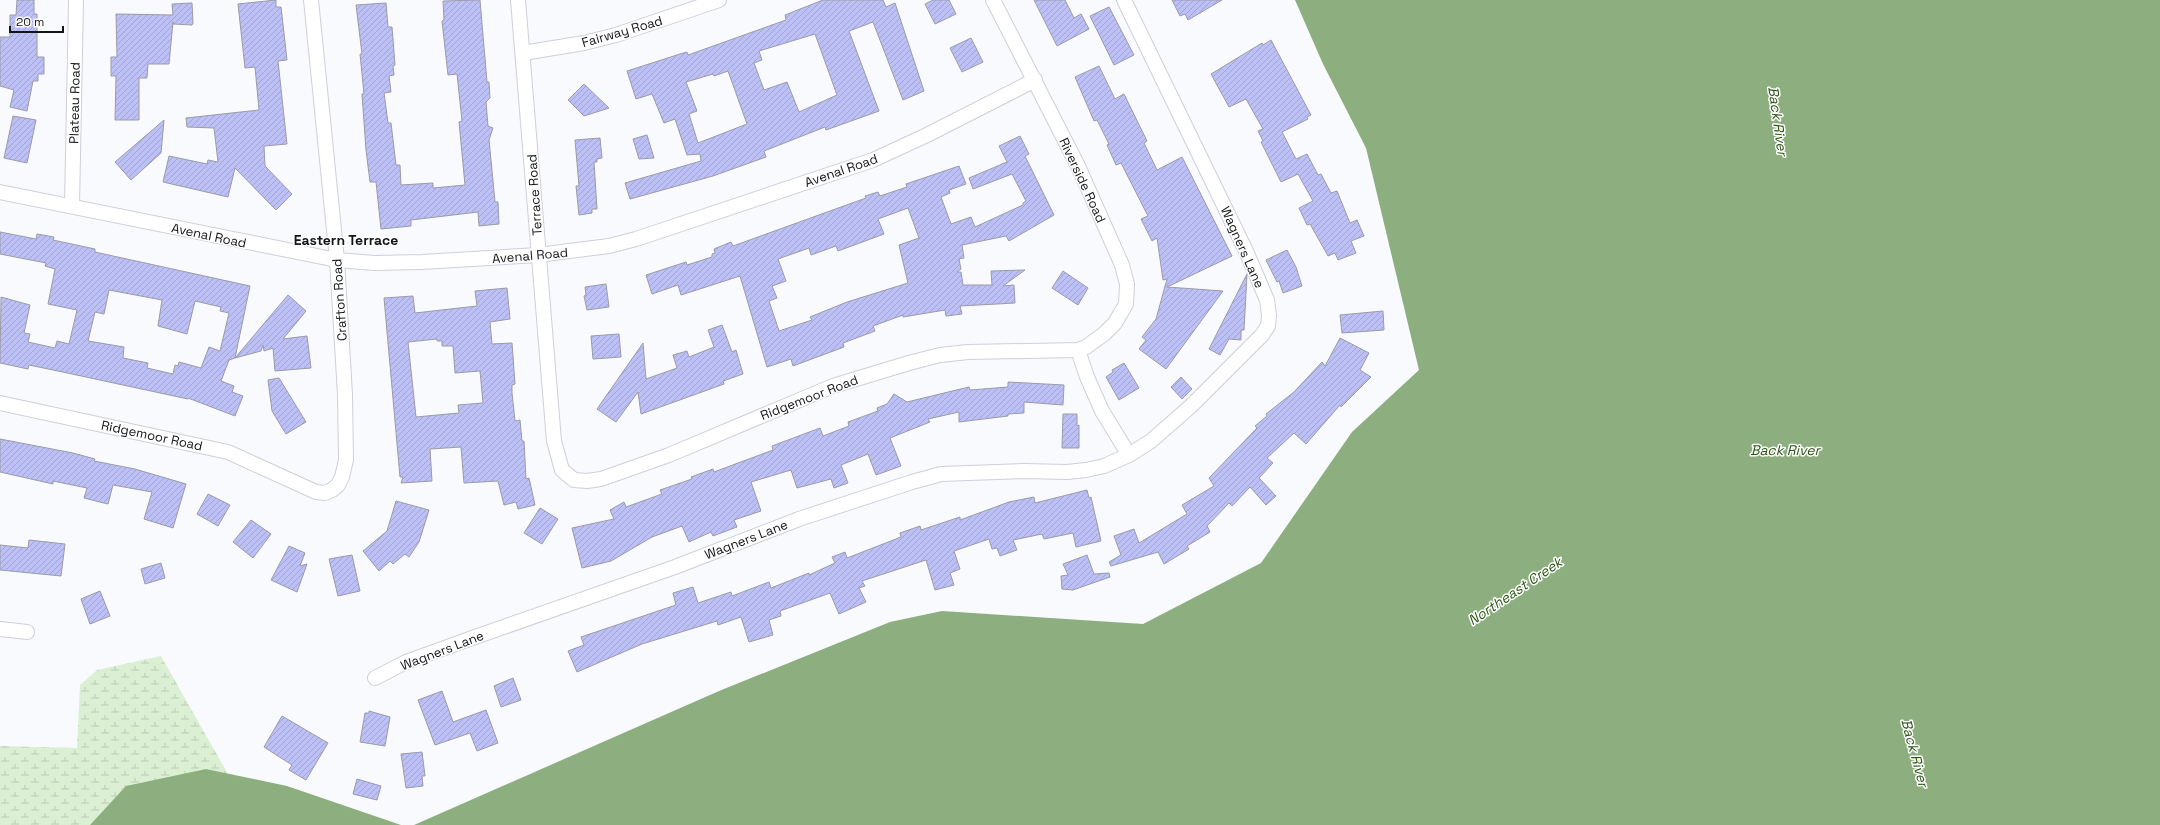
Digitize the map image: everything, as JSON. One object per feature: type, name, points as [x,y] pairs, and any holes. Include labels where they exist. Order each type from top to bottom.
[{"type":"street","name":"Plateau Road","points":[[72,206],[76,0]]},
{"type":"street","name":"Crafton Road","points":[[298,485],[316,492],[325,493],[332,490],[338,485],[342,477],[346,460],[345,395],[337,260],[311,0]]},
{"type":"street","name":"Terrace Road","points":[[518,0],[554,441],[562,470],[574,480]]},
{"type":"street","name":"Fairway Road","points":[[523,53],[584,43],[616,35],[719,0]]},
{"type":"street","name":"Riverside Road","points":[[993,0],[1035,80],[1097,208],[1122,265],[1127,284],[1126,304],[1115,323],[1096,340],[1078,350]]},
{"type":"street","name":"Wagners Lane","points":[[375,678],[406,662],[675,567],[799,519],[912,482],[941,474],[1086,470],[1129,455],[1164,429],[1253,345],[1268,326],[1269,315],[1267,300],[1246,252],[1124,0]]},
{"type":"street","name":"Avenal Road","points":[[0,192],[337,260],[374,263],[538,255],[595,248],[636,239],[873,160],[927,135],[1035,80]]},
{"type":"street","points":[[1078,350],[1086,377],[1102,411],[1129,455]]},
{"type":"street","name":"Ridgemoor Road","points":[[574,480],[587,481],[601,479],[630,470],[833,386],[940,355],[968,352],[1078,350]]},
{"type":"street","name":"Ridgemoor Road","points":[[0,403],[228,452],[298,485]]},
{"type":"street","points":[[0,629],[27,632]]},
{"type":"green space","points":[[161,656],[228,774],[206,769],[90,825],[0,825],[0,746],[77,748],[80,685],[97,670]]},
{"type":"water","name":"Back River","points":[[1295,0],[2160,0],[2160,825],[414,825],[719,691],[890,622],[942,611],[1143,624],[1261,563],[1352,432],[1419,370],[1366,148],[1323,64]]},
{"type":"water","points":[[206,769],[287,786],[401,825],[90,825],[126,786]]},
{"type":"building","points":[[17,0],[34,0],[34,14],[37,14],[37,57],[44,57],[44,74],[38,74],[38,81],[33,81],[27,111],[10,107],[14,90],[0,86],[0,37],[10,37],[10,15],[16,15]]},
{"type":"building","points":[[276,0],[276,7],[281,7],[287,60],[278,61],[287,144],[264,146],[265,166],[292,194],[276,210],[235,168],[228,197],[163,182],[169,156],[207,164],[208,160],[218,162],[214,128],[187,127],[186,118],[259,110],[255,67],[245,68],[238,4]]},
{"type":"building","points":[[480,0],[487,82],[489,82],[490,98],[486,102],[488,126],[493,128],[489,140],[495,202],[498,202],[499,224],[479,226],[478,212],[411,220],[411,226],[381,229],[376,182],[370,182],[366,150],[362,94],[364,94],[360,54],[362,54],[356,5],[386,3],[388,27],[392,27],[395,65],[393,66],[394,75],[389,76],[391,92],[384,93],[388,123],[391,123],[396,165],[400,165],[401,185],[433,183],[433,188],[465,185],[459,122],[462,121],[457,74],[448,75],[442,21],[444,20],[443,1]]},
{"type":"building","points":[[823,0],[883,0],[886,7],[895,3],[924,91],[903,100],[873,22],[849,31],[879,111],[826,130],[825,127],[764,151],[766,157],[713,176],[630,199],[625,183],[701,161],[700,154],[687,155],[675,119],[664,123],[652,94],[636,99],[627,71],[687,52],[688,55],[786,20],[785,15]],"holes":[[[815,34],[837,95],[799,112],[787,82],[764,90],[754,63],[762,60],[759,51]],[[728,71],[747,124],[698,143],[689,114],[697,111],[686,82],[713,74],[714,76]]]},
{"type":"building","points":[[933,0],[949,0],[956,14],[935,24],[925,4]]},
{"type":"building","points":[[1034,0],[1065,0],[1074,18],[1081,14],[1089,29],[1057,46]]},
{"type":"building","points":[[1172,0],[1222,0],[1188,20],[1185,14],[1180,16]]},
{"type":"building","points":[[192,3],[192,25],[173,24],[173,22],[169,64],[148,64],[147,78],[139,78],[139,120],[115,120],[116,76],[111,76],[111,57],[117,57],[116,14],[173,15],[172,4]]},
{"type":"building","points":[[1109,7],[1134,55],[1114,65],[1090,16]]},
{"type":"building","points":[[971,38],[983,62],[962,72],[950,48]]},
{"type":"building","points":[[1271,40],[1311,115],[1307,117],[1308,119],[1282,132],[1296,159],[1307,154],[1318,175],[1321,174],[1331,193],[1337,191],[1350,223],[1357,220],[1364,236],[1351,241],[1356,253],[1338,260],[1335,253],[1328,256],[1310,224],[1307,225],[1299,208],[1313,201],[1298,174],[1281,182],[1261,142],[1263,141],[1258,131],[1263,129],[1246,99],[1229,107],[1211,74],[1262,43],[1263,45]]},
{"type":"building","points":[[1099,66],[1115,99],[1124,94],[1147,141],[1144,143],[1157,170],[1182,157],[1232,256],[1167,287],[1223,291],[1166,369],[1139,349],[1146,340],[1142,337],[1156,319],[1167,279],[1163,280],[1157,238],[1152,241],[1141,219],[1148,216],[1121,163],[1116,165],[1107,145],[1109,144],[1097,120],[1094,121],[1075,77]]},
{"type":"building","points":[[584,84],[609,108],[584,116],[568,100]]},
{"type":"building","points":[[13,116],[36,120],[27,163],[4,158]]},
{"type":"building","points":[[164,120],[161,153],[131,180],[115,162]]},
{"type":"building","points":[[647,135],[654,158],[639,159],[633,139]]},
{"type":"building","points":[[1020,136],[1029,154],[1025,156],[1054,215],[1009,241],[1006,236],[962,245],[964,258],[959,259],[961,269],[957,272],[961,272],[963,285],[992,285],[991,271],[1025,270],[1003,286],[1014,285],[1015,303],[960,306],[962,314],[946,316],[945,310],[903,317],[903,315],[873,326],[875,331],[843,343],[844,347],[793,366],[791,359],[767,367],[740,276],[681,295],[678,285],[652,294],[646,275],[686,262],[687,265],[712,257],[712,254],[715,253],[714,249],[731,242],[733,246],[866,198],[865,196],[878,192],[880,196],[907,187],[906,184],[959,166],[966,184],[949,190],[950,193],[941,197],[951,224],[971,217],[975,227],[1023,205],[1026,201],[1012,174],[973,189],[969,178],[1007,162],[999,146]],"holes":[[[908,208],[919,238],[899,245],[908,283],[847,302],[810,317],[812,320],[779,331],[769,301],[777,298],[772,286],[786,281],[778,259],[809,248],[811,255],[836,246],[838,251],[884,234],[878,219]]]},
{"type":"building","points":[[600,138],[602,158],[597,159],[597,162],[594,162],[597,209],[592,209],[592,213],[579,215],[576,186],[579,186],[575,140]]},
{"type":"building","points":[[0,232],[36,239],[37,234],[54,237],[53,240],[95,249],[95,252],[250,286],[235,358],[229,360],[221,381],[234,386],[232,392],[243,396],[235,416],[188,398],[29,365],[28,369],[0,363],[1,297],[30,305],[24,333],[30,334],[28,342],[55,348],[57,341],[69,344],[77,310],[48,304],[55,269],[45,266],[46,263],[0,254]],"holes":[[[109,290],[162,300],[158,326],[187,334],[195,301],[221,307],[220,311],[229,313],[220,351],[209,347],[201,368],[179,362],[178,366],[175,365],[173,374],[147,368],[148,363],[123,358],[124,347],[88,341],[95,312],[104,314]]]},
{"type":"building","points":[[1287,250],[1296,267],[1302,286],[1283,293],[1279,281],[1277,282],[1266,260]]},
{"type":"building","points":[[1063,271],[1088,288],[1078,305],[1052,288]]},
{"type":"building","points":[[1247,274],[1244,330],[1241,330],[1241,340],[1229,339],[1220,355],[1209,349]]},
{"type":"building","points":[[606,284],[609,307],[587,310],[584,296],[586,295],[585,287]]},
{"type":"building","points":[[507,288],[510,319],[490,322],[492,344],[512,343],[515,384],[512,385],[512,393],[515,421],[520,420],[522,441],[524,441],[526,479],[529,478],[535,505],[518,509],[516,502],[504,505],[498,481],[464,483],[461,447],[430,449],[432,481],[401,483],[403,477],[400,477],[384,298],[413,296],[415,313],[477,306],[475,291]],"holes":[[[437,339],[437,341],[442,341],[442,346],[453,346],[455,373],[480,371],[483,403],[458,405],[459,413],[416,417],[408,342]]]},
{"type":"building","points":[[288,295],[306,311],[283,339],[307,336],[311,368],[275,371],[273,348],[264,351],[263,345],[261,351],[235,358]]},
{"type":"building","points":[[1383,311],[1384,330],[1342,333],[1340,315]]},
{"type":"building","points":[[722,325],[732,352],[736,350],[743,374],[723,381],[724,384],[641,414],[638,392],[616,422],[597,409],[643,343],[646,379],[677,368],[673,355],[687,351],[689,357],[714,347],[708,330]]},
{"type":"building","points":[[619,334],[621,357],[593,359],[591,336]]},
{"type":"building","points":[[1340,338],[1369,353],[1360,370],[1371,377],[1341,407],[1340,405],[1306,444],[1294,433],[1267,458],[1273,463],[1259,478],[1276,496],[1266,505],[1250,487],[1232,506],[1229,503],[1207,526],[1210,532],[1187,546],[1189,549],[1164,564],[1158,552],[1111,566],[1109,562],[1121,555],[1114,536],[1134,529],[1139,543],[1187,514],[1182,505],[1214,486],[1209,478],[1257,428],[1255,426],[1267,416],[1266,414],[1294,392],[1322,362],[1325,366]]},
{"type":"building","points":[[1124,363],[1139,388],[1119,400],[1106,377],[1113,372],[1112,370]]},
{"type":"building","points":[[1181,377],[1192,389],[1182,399],[1171,387]]},
{"type":"building","points":[[279,378],[306,422],[286,434],[272,411],[268,380]]},
{"type":"building","points":[[1008,382],[1064,385],[1063,405],[1024,402],[1024,413],[1008,414],[1008,416],[959,422],[959,412],[928,419],[930,422],[890,438],[901,466],[876,475],[868,454],[841,465],[848,483],[834,488],[831,479],[797,488],[791,470],[751,482],[761,511],[734,520],[737,527],[713,536],[711,532],[689,542],[682,526],[652,537],[611,561],[582,568],[572,528],[614,519],[610,510],[624,502],[626,507],[662,494],[660,490],[692,479],[691,477],[713,469],[714,472],[773,450],[772,446],[820,428],[823,436],[849,426],[848,422],[878,411],[877,408],[887,404],[894,394],[907,402],[969,387],[970,390],[1008,387]]},
{"type":"building","points":[[1063,414],[1077,414],[1077,426],[1079,425],[1079,448],[1062,448]]},
{"type":"building","points":[[0,439],[73,453],[95,459],[94,461],[135,469],[186,484],[173,528],[144,519],[152,492],[113,485],[108,504],[84,498],[87,488],[53,481],[53,484],[0,472]]},
{"type":"building","points":[[1087,490],[1089,498],[1091,497],[1101,541],[1076,547],[1073,533],[1044,539],[1042,534],[1013,540],[1017,550],[1000,556],[997,548],[992,549],[989,539],[954,551],[960,569],[950,573],[954,585],[935,590],[926,560],[862,581],[865,586],[859,588],[866,602],[839,614],[830,593],[780,611],[781,616],[769,620],[773,635],[749,642],[741,617],[718,625],[717,621],[642,644],[577,672],[568,651],[584,645],[581,637],[676,605],[673,593],[693,587],[698,603],[731,592],[732,596],[769,582],[771,588],[809,573],[809,575],[835,563],[832,557],[845,552],[847,558],[901,537],[900,533],[920,526],[921,530],[960,517],[960,520],[1009,502],[1034,497],[1035,503]]},
{"type":"building","points":[[208,494],[230,505],[218,526],[197,514]]},
{"type":"building","points":[[396,501],[429,510],[419,542],[409,557],[405,554],[393,564],[390,561],[379,571],[363,551],[387,531]]},
{"type":"building","points":[[540,508],[558,519],[542,544],[524,533]]},
{"type":"building","points":[[251,520],[271,534],[253,558],[233,542]]},
{"type":"building","points":[[29,540],[65,544],[61,576],[0,570],[0,545],[28,548]]},
{"type":"building","points":[[289,546],[305,553],[300,566],[307,564],[297,592],[271,580]]},
{"type":"building","points":[[352,555],[360,591],[338,596],[329,559]]},
{"type":"building","points":[[1087,555],[1094,574],[1109,573],[1110,577],[1073,590],[1062,589],[1061,576],[1068,575],[1063,564]]},
{"type":"building","points":[[161,563],[165,578],[145,584],[141,569]]},
{"type":"building","points":[[100,591],[110,616],[90,624],[81,599]]},
{"type":"building","points":[[513,678],[521,700],[501,707],[494,686]]},
{"type":"building","points":[[442,691],[453,722],[486,710],[498,743],[477,751],[470,733],[435,745],[418,700]]},
{"type":"building","points":[[369,711],[390,717],[385,746],[360,742],[365,713],[369,713]]},
{"type":"building","points":[[282,716],[328,743],[306,780],[289,770],[292,765],[264,747]]},
{"type":"building","points":[[422,752],[425,776],[422,776],[423,786],[406,788],[401,754]]},
{"type":"building","points":[[357,779],[381,786],[377,800],[353,794]]},
{"type":"district","name":"Eastern Terrace","points":[[346,240]]},
{"type":"water label","name":"Northeast Creek","points":[[1515,591]]}]
